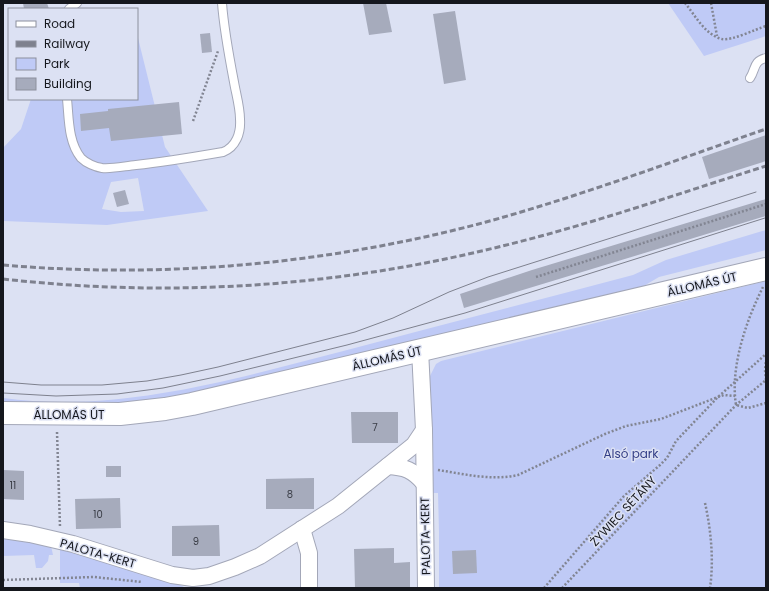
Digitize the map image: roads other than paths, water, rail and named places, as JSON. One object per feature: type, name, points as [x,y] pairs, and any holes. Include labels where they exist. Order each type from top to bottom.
[{"type":"main road","name":"ÁLLOMÁS ÚT","points":[[3,413],[120,414],[165,409],[192,404],[420,350],[765,277]]},
{"type":"street","name":"PALOTA-KERT","points":[[420,350],[424,430],[426,588]]},
{"type":"street","name":"PALOTA-KERT","points":[[3,530],[30,534],[61,542],[194,583],[209,576],[235,568],[260,556],[338,506],[414,445],[424,430]]},
{"type":"street","name":"PALOTA-KERT","points":[[388,466],[400,467],[418,475],[424,475]]},
{"type":"street","points":[[302,529],[309,553],[310,588]]},
{"type":"lane","points":[[67,100],[71,131],[76,151],[82,159],[97,167],[112,168],[163,162],[229,150],[233,147],[238,136],[240,119],[225,32],[222,3]]},
{"type":"lane","points":[[750,78],[756,64],[760,60],[766,58]]},
{"type":"tram line","points":[[3,382],[41,385],[102,385],[147,381],[218,367],[355,332],[393,318],[449,292],[488,277],[756,192]]},
{"type":"tram line","points":[[3,393],[56,396],[117,394],[163,388],[220,376],[347,345],[465,313],[765,218]]},
{"type":"railway","points":[[3,265],[64,269],[186,269],[307,258],[367,248],[427,236],[521,212],[592,190],[766,129]]},
{"type":"railway","points":[[3,279],[122,287],[182,288],[242,286],[360,274],[477,252],[550,234],[766,166]]},
{"type":"park label","name":"Alsó park","points":[[631,453]]}]
